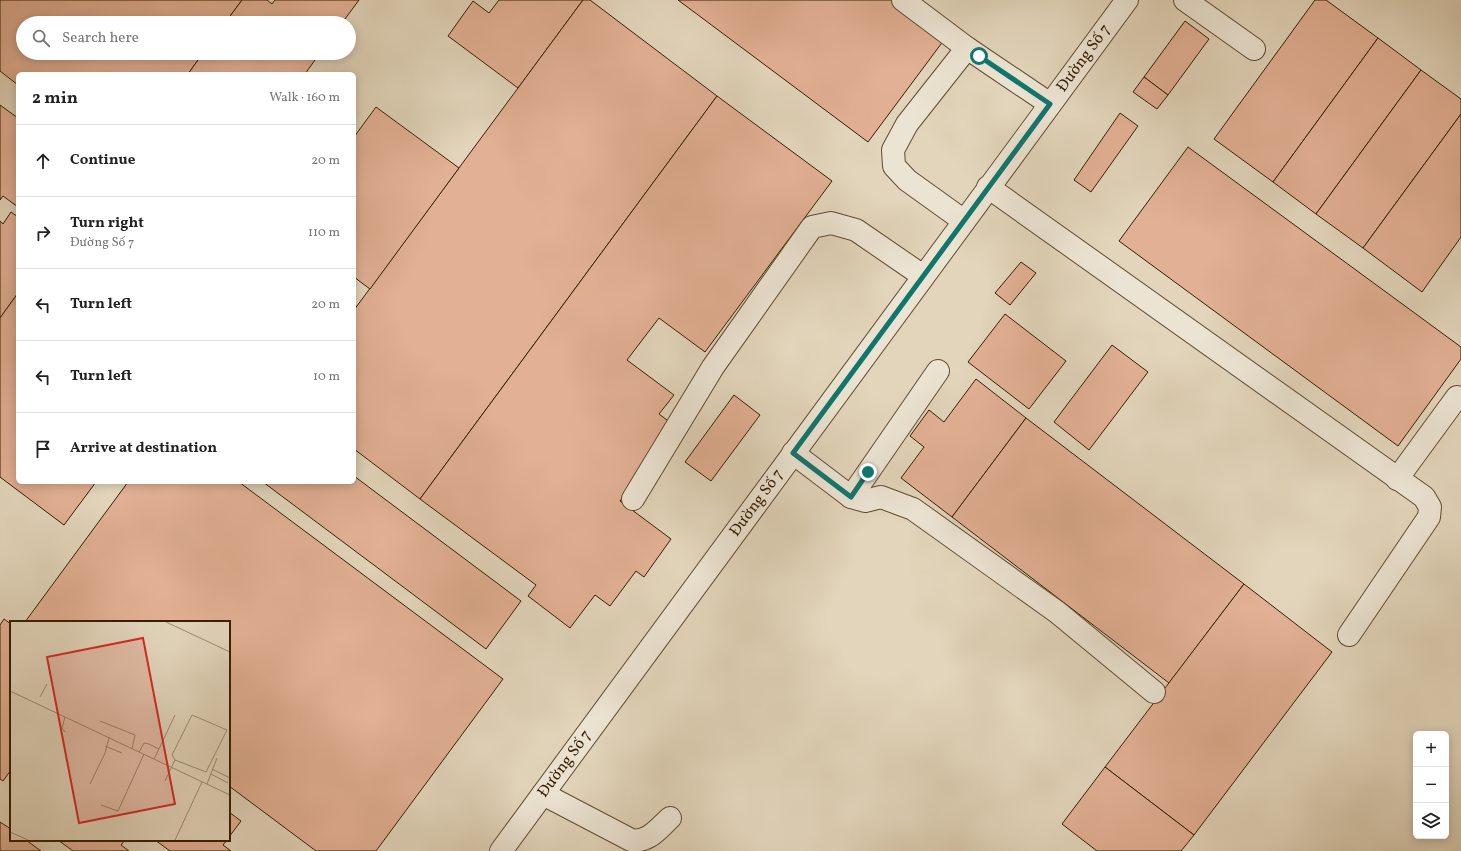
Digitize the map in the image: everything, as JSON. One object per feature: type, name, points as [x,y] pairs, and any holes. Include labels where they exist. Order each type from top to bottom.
[{"type":"street","points":[[903,0],[967,48],[1050,104]]},
{"type":"street","name":"Đường Số 7","points":[[501,851],[1127,0]]},
{"type":"street","points":[[1186,0],[1254,49]]},
{"type":"street","points":[[964,221],[907,180],[894,166],[893,150],[907,124],[967,48]]},
{"type":"street","points":[[988,187],[1424,497],[1430,507],[1429,517],[1349,635]]},
{"type":"street","points":[[633,499],[713,367],[812,227],[831,223],[856,230],[923,276]]},
{"type":"street","points":[[851,497],[938,371]]},
{"type":"street","points":[[1397,479],[1457,397]]},
{"type":"street","points":[[793,453],[851,497],[865,501],[881,497],[913,509],[1057,612],[1154,692]]},
{"type":"street","points":[[543,794],[631,840],[640,842],[649,838],[670,818]]},
{"type":"building","points":[[0,0],[242,0],[230,16],[16,16],[16,60],[198,60],[189,72],[16,72],[16,83],[0,71]]},
{"type":"building","points":[[242,0],[267,0],[272,4],[275,0],[359,0],[347,16],[230,16]]},
{"type":"building","points":[[499,0],[583,0],[518,88],[448,36],[473,1],[489,13]]},
{"type":"building","points":[[583,0],[590,0],[717,96],[420,499],[356,451],[356,307]]},
{"type":"building","points":[[678,0],[891,0],[944,40],[868,142]]},
{"type":"building","points":[[1315,0],[1326,0],[1378,38],[1273,182],[1214,139]]},
{"type":"building","points":[[1185,21],[1209,39],[1168,95],[1144,77]]},
{"type":"building","points":[[1378,38],[1421,70],[1316,214],[1273,182]]},
{"type":"building","points":[[198,60],[315,60],[306,72],[189,72]]},
{"type":"building","points":[[1421,70],[1461,99],[1461,114],[1363,248],[1316,214]]},
{"type":"building","points":[[1144,77],[1168,95],[1157,109],[1133,92]]},
{"type":"building","points":[[717,96],[832,181],[705,352],[659,318],[627,360],[674,395],[659,414],[675,426],[620,501],[671,539],[644,577],[636,571],[610,606],[595,595],[570,628],[528,596],[536,585],[420,499]]},
{"type":"building","points":[[0,105],[16,117],[16,206],[3,196],[0,200]]},
{"type":"building","points":[[376,107],[459,168],[370,289],[356,278],[356,134]]},
{"type":"building","points":[[1120,113],[1138,126],[1091,192],[1074,180]]},
{"type":"building","points":[[1461,114],[1461,237],[1422,292],[1363,248]]},
{"type":"building","points":[[1188,147],[1461,347],[1461,359],[1398,446],[1119,241]]},
{"type":"building","points":[[11,212],[16,216],[16,296],[0,318],[0,221],[3,224]]},
{"type":"building","points":[[1021,262],[1036,273],[1010,305],[995,293]]},
{"type":"building","points":[[16,296],[16,484],[95,484],[64,525],[0,477],[0,318]]},
{"type":"building","points":[[1005,314],[1066,361],[1029,409],[968,362]]},
{"type":"building","points":[[1112,345],[1148,372],[1089,450],[1054,422]]},
{"type":"building","points":[[976,379],[1026,418],[952,517],[901,478],[924,447],[910,436],[929,410],[944,422]]},
{"type":"building","points":[[734,395],[760,415],[711,481],[685,462]]},
{"type":"building","points":[[1026,418],[1244,584],[1169,683],[952,517]]},
{"type":"building","points":[[356,477],[521,601],[486,649],[266,484],[356,484]]},
{"type":"building","points":[[127,484],[242,484],[503,679],[376,851],[316,851],[230,787],[230,621],[26,621]]},
{"type":"building","points":[[1244,584],[1332,652],[1194,835],[1105,767]]},
{"type":"building","points":[[4,619],[10,623],[10,771],[3,781],[0,779],[0,625]]},
{"type":"building","points":[[1105,767],[1194,835],[1181,851],[1097,851],[1062,824]]},
{"type":"building","points":[[230,813],[241,821],[230,836]]},
{"type":"building","points":[[0,822],[10,828],[10,841],[27,841],[41,851],[0,851]]},
{"type":"building","points":[[59,841],[124,841],[121,845],[129,851],[73,851]]},
{"type":"building","points":[[156,841],[226,841],[223,845],[231,851],[170,851]]},
{"type":"route","points":[[868,472],[851,497],[793,453],[1050,104],[979,56]]}]
